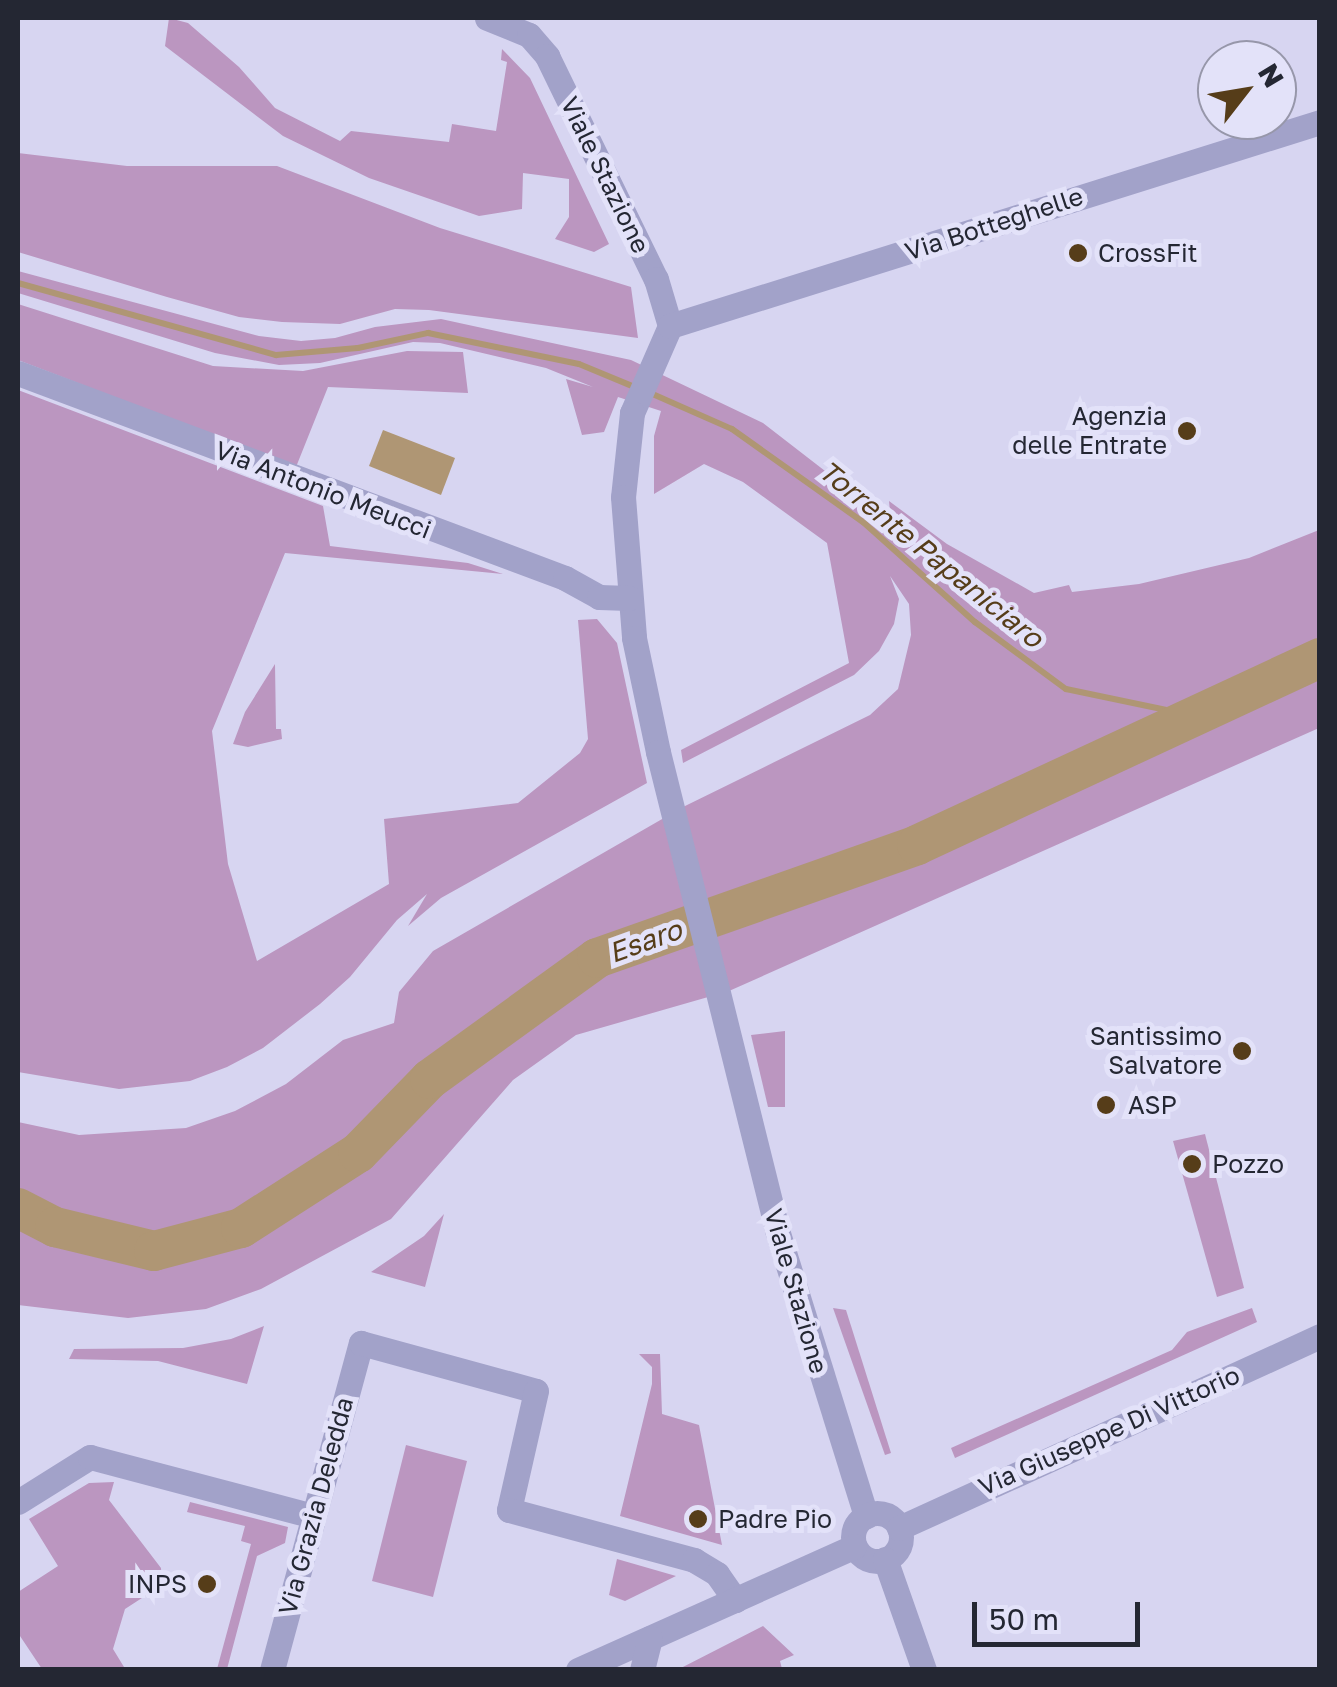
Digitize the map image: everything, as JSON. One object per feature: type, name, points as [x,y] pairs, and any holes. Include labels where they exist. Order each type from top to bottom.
[{"type":"street","name":"Viale Stazione","points":[[486,18],[529,35],[547,56],[656,279],[670,326]]},
{"type":"street","name":"Via Botteghelle","points":[[670,326],[1320,122]]},
{"type":"street","points":[[630,598],[624,497],[632,413],[670,326]]},
{"type":"street","name":"Via Antonio Meucci","points":[[18,373],[565,578],[599,598],[630,598]]},
{"type":"street","name":"Viale Stazione","points":[[630,598],[658,752],[735,1064],[803,1320],[866,1516]]},
{"type":"street","name":"Via Giuseppe Di Vittorio","points":[[899,1528],[1320,1336]]},
{"type":"street","name":"Via Grazia Deledda","points":[[272,1670],[361,1343],[536,1391],[509,1510],[694,1560],[717,1574],[735,1600]]},
{"type":"street","points":[[18,1502],[90,1457],[313,1516]]},
{"type":"street","points":[[866,1516],[888,1516],[899,1528],[900,1543],[885,1559],[871,1560],[855,1546],[856,1526],[866,1516]]},
{"type":"street","points":[[578,1670],[855,1546]]},
{"type":"street","points":[[885,1559],[924,1670]]},
{"type":"street","points":[[642,1670],[650,1638]]},
{"type":"shaded area","points":[[169,18],[188,23],[239,67],[275,108],[340,141],[351,131],[449,142],[452,124],[496,131],[507,62],[501,60],[502,49],[530,78],[609,244],[594,252],[555,239],[569,217],[569,179],[523,173],[522,209],[479,216],[369,178],[283,136],[165,46]]},
{"type":"shaded area","points":[[18,153],[127,166],[277,166],[440,228],[631,287],[638,338],[429,310],[395,309],[340,324],[282,322],[239,317],[167,297],[18,252]]},
{"type":"shaded area","points":[[18,271],[259,336],[301,341],[335,338],[375,327],[441,319],[631,360],[763,423],[891,522],[889,501],[947,544],[1034,593],[1069,585],[1072,592],[1139,584],[1249,558],[1319,530],[1319,728],[729,991],[576,1035],[513,1080],[391,1219],[261,1289],[206,1309],[128,1318],[18,1305],[18,1122],[79,1135],[186,1128],[235,1111],[286,1084],[343,1040],[394,1023],[399,992],[433,951],[683,807],[870,715],[898,689],[911,635],[909,604],[890,576],[899,599],[894,624],[879,651],[854,675],[683,763],[681,750],[849,663],[827,543],[743,482],[704,464],[654,494],[654,436],[661,411],[618,397],[604,432],[582,435],[566,379],[593,387],[546,368],[440,343],[413,342],[320,363],[279,365],[215,353],[18,293]]},
{"type":"shaded area","points":[[18,304],[213,366],[303,371],[407,351],[463,352],[468,393],[328,387],[296,467],[18,360]]},
{"type":"shaded area","points":[[18,390],[323,506],[330,546],[468,563],[503,574],[285,553],[212,731],[228,864],[257,961],[389,884],[384,819],[518,803],[580,753],[588,739],[578,620],[597,619],[617,643],[647,783],[441,898],[408,926],[427,894],[397,920],[350,977],[320,1004],[263,1048],[227,1067],[190,1081],[119,1089],[18,1072]]},
{"type":"shaded area","points":[[383,430],[455,458],[441,495],[369,466]]},
{"type":"shaded area","points":[[275,664],[276,729],[281,729],[282,739],[248,747],[233,744],[245,712]]},
{"type":"shaded area","points":[[785,1031],[785,1107],[768,1107],[751,1035]]},
{"type":"shaded area","points":[[1205,1134],[1244,1288],[1217,1297],[1173,1141]]},
{"type":"shaded area","points":[[444,1214],[425,1287],[371,1272],[424,1236]]},
{"type":"shaded area","points":[[833,1308],[846,1310],[891,1453],[885,1455]]},
{"type":"shaded area","points":[[1252,1308],[1257,1322],[955,1458],[951,1448],[1172,1350],[1187,1332]]},
{"type":"shaded area","points":[[264,1326],[247,1384],[158,1361],[69,1359],[74,1349],[183,1348],[231,1339]]},
{"type":"shaded area","points":[[639,1354],[660,1354],[662,1414],[699,1425],[722,1545],[620,1516],[652,1384],[652,1367]]},
{"type":"shaded area","points":[[406,1445],[467,1461],[433,1597],[372,1581]]},
{"type":"shaded area","points":[[114,1482],[109,1500],[161,1568],[162,1585],[125,1609],[113,1649],[124,1667],[42,1669],[18,1633],[18,1592],[58,1566],[29,1519],[89,1483]]},
{"type":"shaded area","points":[[190,1502],[288,1527],[285,1543],[257,1556],[227,1669],[217,1669],[251,1544],[241,1541],[245,1526],[187,1512]]},
{"type":"shaded area","points":[[617,1559],[676,1576],[625,1601],[609,1595]]},
{"type":"shaded area","points":[[763,1626],[794,1655],[780,1661],[782,1669],[679,1669]]},
{"type":"waterway","name":"Torrente Papaniciaro","points":[[18,283],[276,355],[358,348],[428,333],[579,364],[637,388]]},
{"type":"waterway","name":"Torrente Papaniciaro","points":[[648,392],[732,429],[863,522],[975,622],[1066,689],[1190,715]]},
{"type":"waterway","name":"Esaro","points":[[18,1208],[55,1227],[154,1251],[241,1228],[358,1153],[430,1079],[597,958],[917,845],[1320,658]]},
{"type":"place","name":"CrossFit","points":[[1078,253]]},
{"type":"place","name":"Agenzia delle Entrate","points":[[1187,431]]},
{"type":"place","name":"Santissimo Salvatore","points":[[1242,1051]]},
{"type":"place","name":"ASP","points":[[1106,1105]]},
{"type":"place","name":"Pozzo","points":[[1192,1164]]},
{"type":"place","name":"Padre Pio","points":[[698,1519]]},
{"type":"place","name":"INPS","points":[[207,1584]]}]
